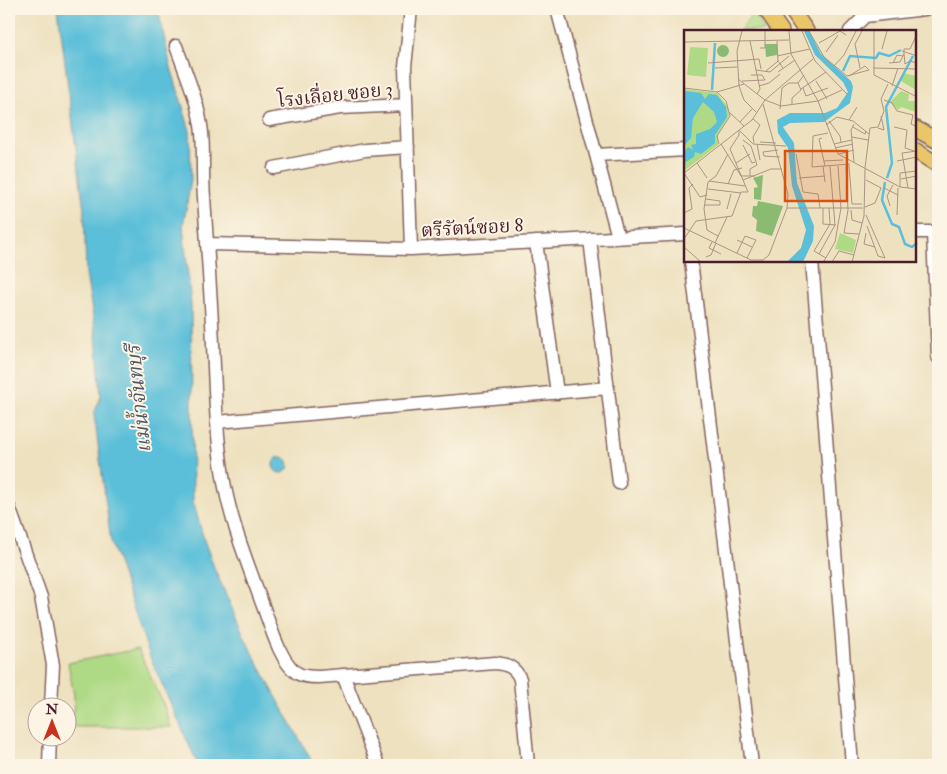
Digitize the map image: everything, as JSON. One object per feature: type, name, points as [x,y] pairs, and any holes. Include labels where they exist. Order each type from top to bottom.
[{"type":"main road","points":[[766,9],[780,30]]},
{"type":"main road","points":[[791,9],[805,30]]},
{"type":"main road","points":[[917,130],[938,141]]},
{"type":"main road","points":[[917,153],[938,165]]},
{"type":"street","name":"ตรีรัตน์ซอย 8","points":[[411,9],[405,67],[411,249],[684,234]]},
{"type":"street","points":[[557,9],[618,238]]},
{"type":"street","points":[[851,30],[865,16],[925,9]]},
{"type":"street","points":[[176,46],[200,118],[204,160],[204,195],[217,422],[223,477],[234,524],[284,657],[297,673],[305,676],[343,676],[495,664],[510,666],[515,670],[520,679],[528,765]]},
{"type":"street","name":"โรงเลื่อย ซอย 3","points":[[269,120],[340,108],[406,105]]},
{"type":"street","points":[[274,168],[365,150],[408,147]]},
{"type":"street","points":[[596,155],[684,150]]},
{"type":"street","points":[[917,232],[936,232],[938,358]]},
{"type":"street","points":[[590,239],[619,483]]},
{"type":"street","points":[[536,242],[557,393]]},
{"type":"street","points":[[208,244],[411,249]]},
{"type":"street","points":[[691,262],[752,765]]},
{"type":"street","points":[[812,262],[852,765]]},
{"type":"street","points":[[217,422],[608,388]]},
{"type":"street","points":[[9,507],[41,597],[53,665],[51,696]]},
{"type":"street","points":[[343,676],[378,765]]},
{"type":"street","points":[[48,765],[49,746]]},
{"type":"green space","points":[[753,12],[764,30],[741,30]]},
{"type":"green space","points":[[138,649],[164,706],[171,727],[78,727],[78,696],[74,696],[68,663]]},
{"type":"water","name":"แม่น้ำจันทบุรี","points":[[58,9],[158,9],[170,64],[190,131],[191,180],[183,226],[191,305],[193,501],[215,570],[246,640],[314,765],[198,765],[150,657],[111,542],[94,414],[101,396],[96,335],[86,274],[84,210]]},
{"type":"water","points":[[281,457],[289,465],[281,473],[273,465]]}]
